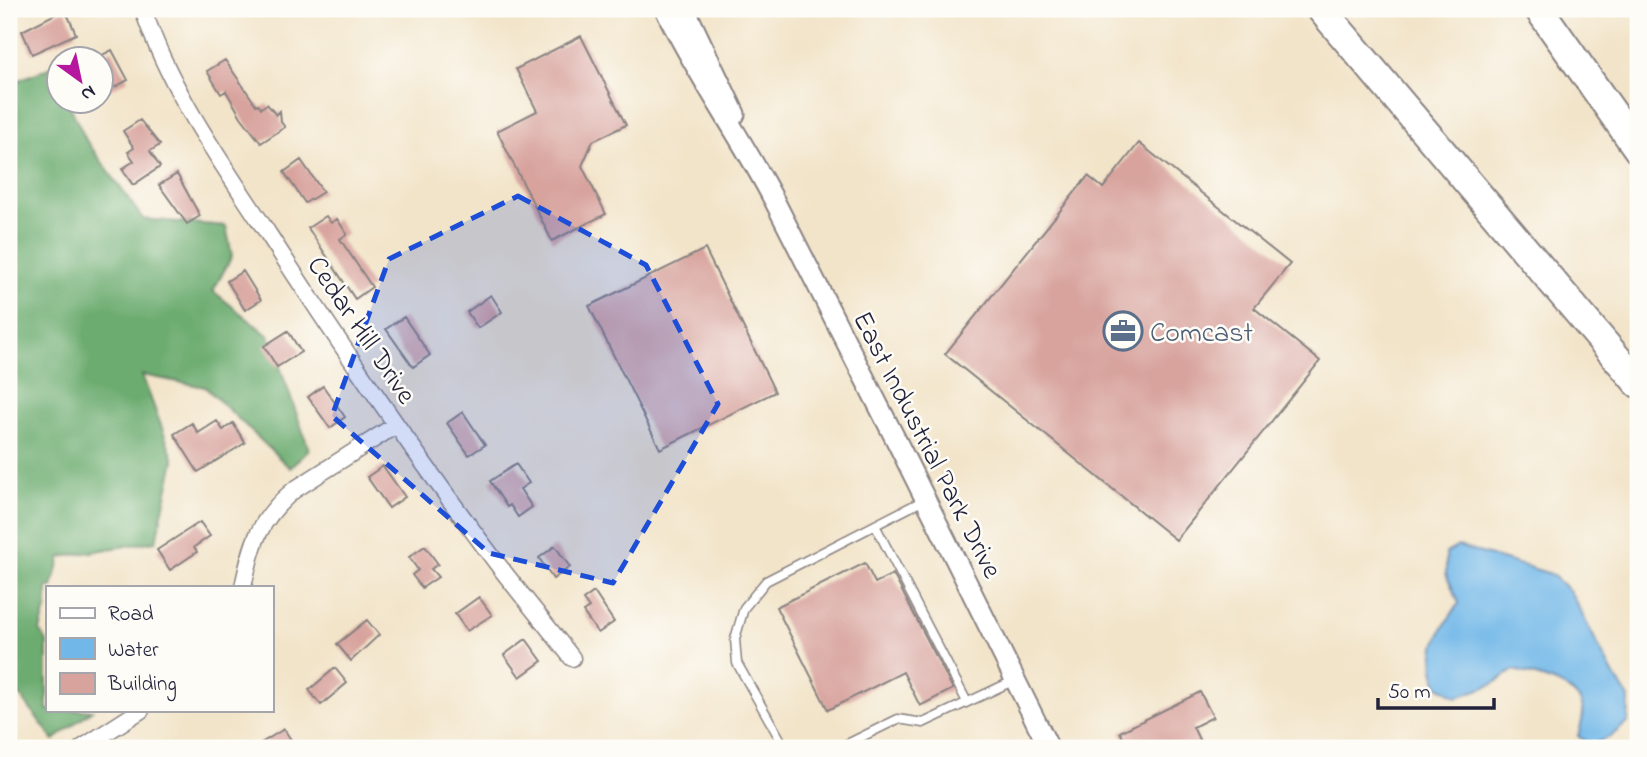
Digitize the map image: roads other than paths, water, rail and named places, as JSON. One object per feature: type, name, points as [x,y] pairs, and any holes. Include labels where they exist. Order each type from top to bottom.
[{"type":"highway","points":[[1321,9],[1638,383]]},
{"type":"highway","points":[[1539,9],[1638,149]]},
{"type":"street","name":"Cedar Hill Drive","points":[[143,9],[168,70],[221,162],[396,425],[500,568],[572,658]]},
{"type":"street","name":"East Industrial Park Drive","points":[[665,9],[703,81],[756,167],[926,499],[1049,748]]},
{"type":"street","name":"East Industrial Park Drive","points":[[685,9],[746,135],[756,167]]},
{"type":"street","points":[[243,586],[251,547],[258,530],[280,502],[294,490],[396,425]]},
{"type":"street","points":[[82,748],[138,712]]},
{"type":"lane","points":[[818,748],[784,746],[737,663],[735,639],[744,608],[766,581],[926,499]]},
{"type":"lane","points":[[875,525],[967,702]]},
{"type":"lane","points":[[839,748],[898,719],[923,723],[1015,680]]},
{"type":"water","points":[[1458,546],[1551,574],[1570,591],[1614,676],[1629,698],[1628,722],[1610,737],[1591,745],[1578,736],[1583,709],[1580,700],[1573,693],[1544,678],[1514,670],[1491,685],[1457,697],[1438,686],[1433,661],[1436,642],[1459,603],[1446,574],[1446,553]]},
{"type":"place","name":"Comcast","points":[[1123,331]]}]
